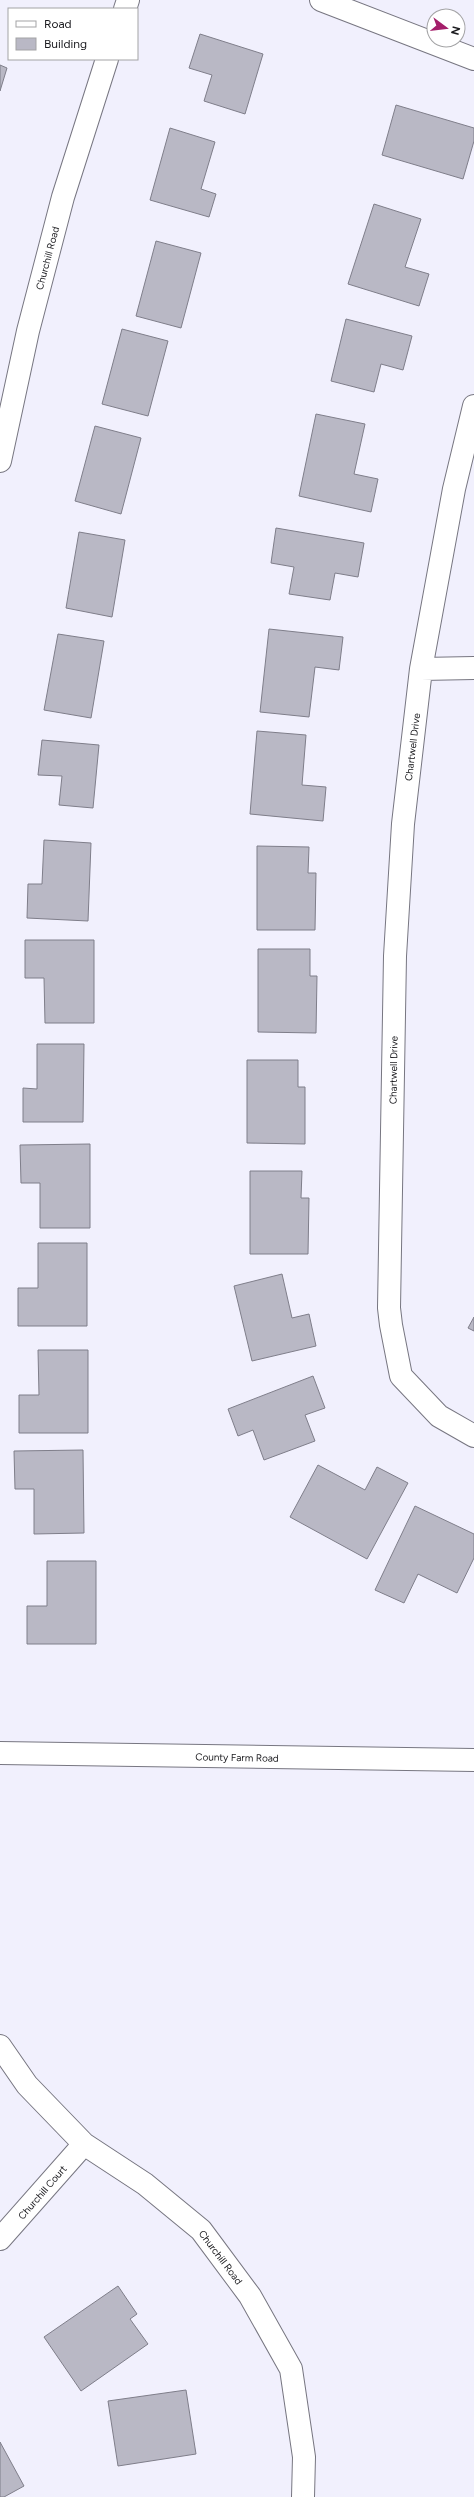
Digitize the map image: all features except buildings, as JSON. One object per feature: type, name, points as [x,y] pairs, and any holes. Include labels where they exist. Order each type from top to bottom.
[{"type":"street","points":[[321,0],[474,60]]},
{"type":"street","name":"Churchill Road","points":[[0,461],[28,330],[63,197],[107,60]]},
{"type":"street","name":"Chartwell Drive","points":[[474,406],[454,489],[421,668],[403,824],[395,956],[391,1325],[401,1376],[439,1416],[474,1436]]},
{"type":"street","points":[[421,668],[474,668]]},
{"type":"street","name":"County Farm Road","points":[[0,1754],[474,1760]]},
{"type":"street","name":"Churchill Road","points":[[0,2046],[27,2085],[84,2144],[145,2184],[201,2230],[250,2296],[291,2369],[304,2457],[303,2497]]},
{"type":"street","name":"Churchill Court","points":[[0,2239],[84,2144]]}]
